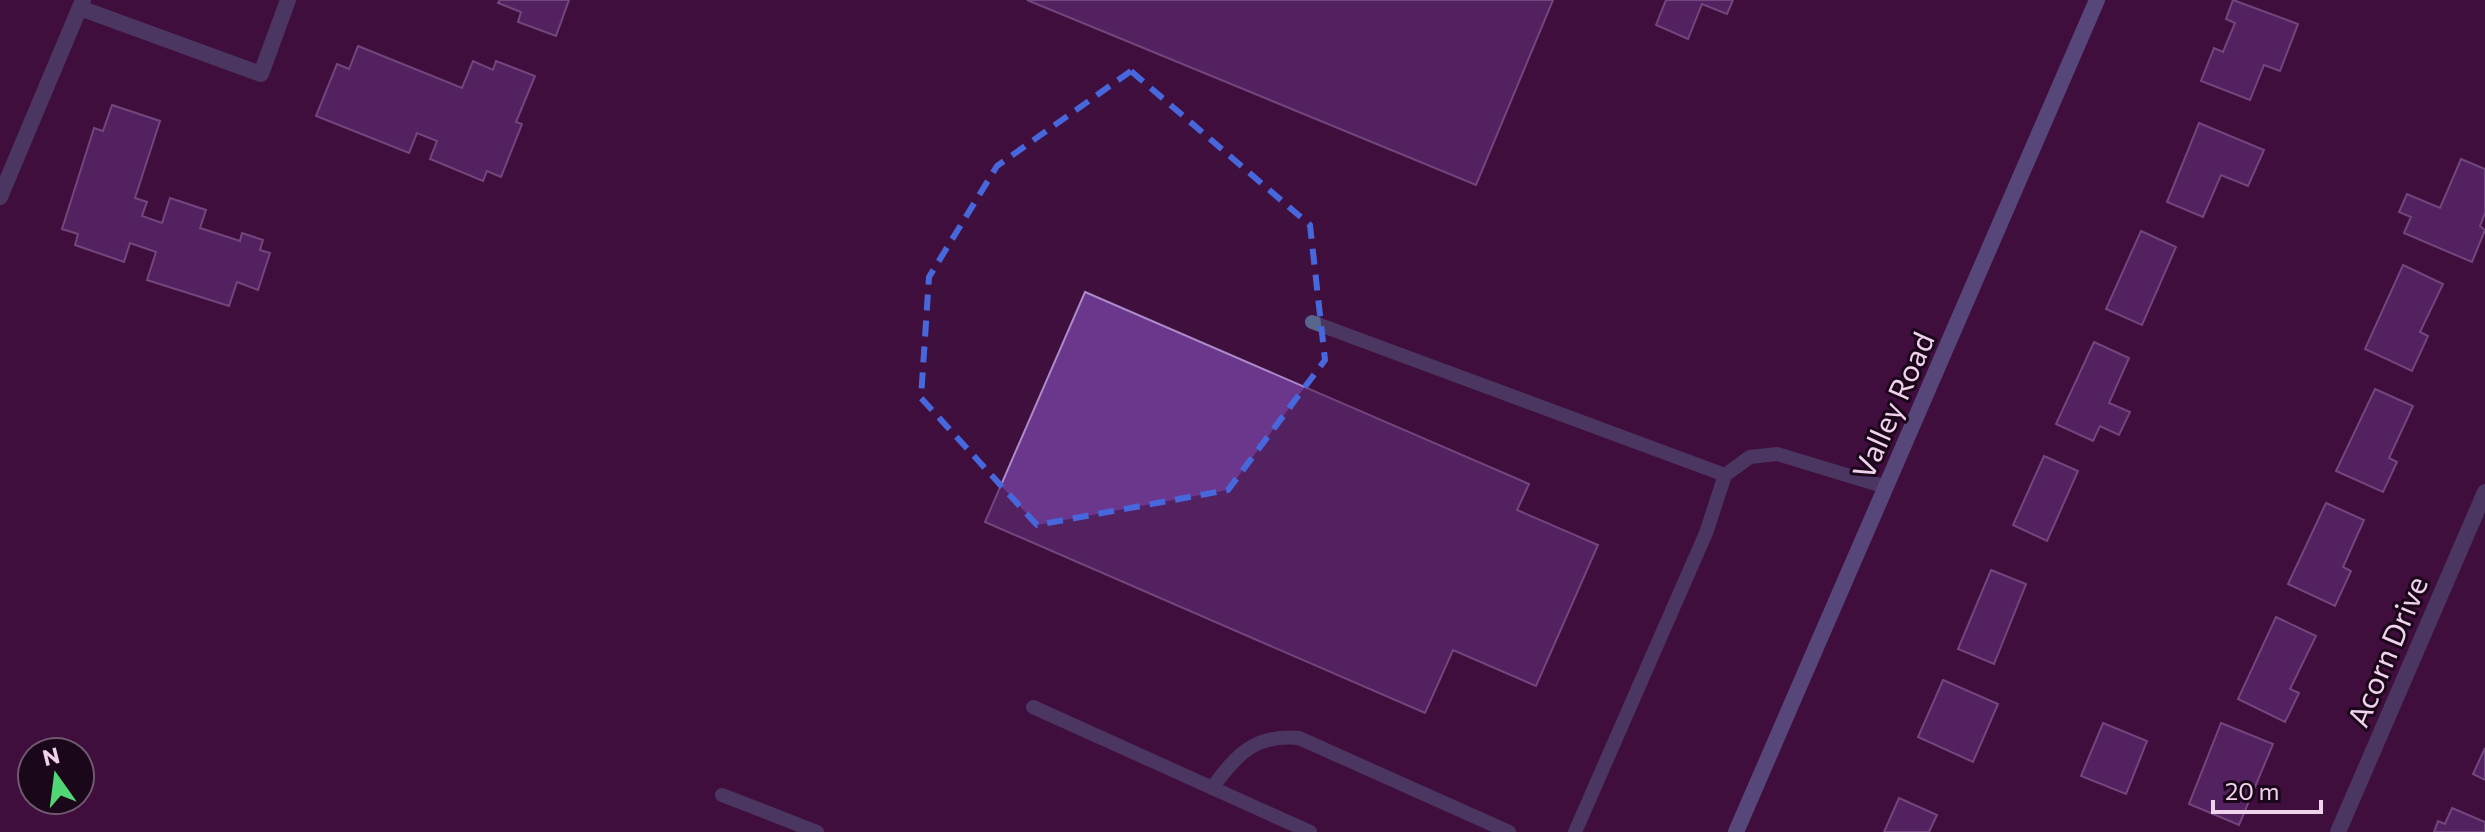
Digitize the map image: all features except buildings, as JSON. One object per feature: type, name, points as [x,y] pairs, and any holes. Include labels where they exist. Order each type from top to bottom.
[{"type":"street","points":[[0,197],[81,4],[261,74],[288,0]]},
{"type":"street","name":"Valley Road","points":[[1736,832],[2097,0]]},
{"type":"street","name":"Acorn Drive","points":[[2338,832],[2485,492]]},
{"type":"lane","points":[[1312,322],[1725,475]]},
{"type":"lane","points":[[1575,832],[1706,533],[1725,475],[1750,457],[1777,454],[1886,487]]},
{"type":"lane","points":[[1033,707],[1310,832]]},
{"type":"lane","points":[[1212,788],[1232,761],[1259,742],[1277,736],[1299,738],[1509,832]]},
{"type":"lane","points":[[722,795],[817,832]]},
{"type":"highlighted area","points":[[1131,71],[1310,225],[1325,360],[1228,490],[1037,525],[921,398],[929,277],[997,166]]}]
